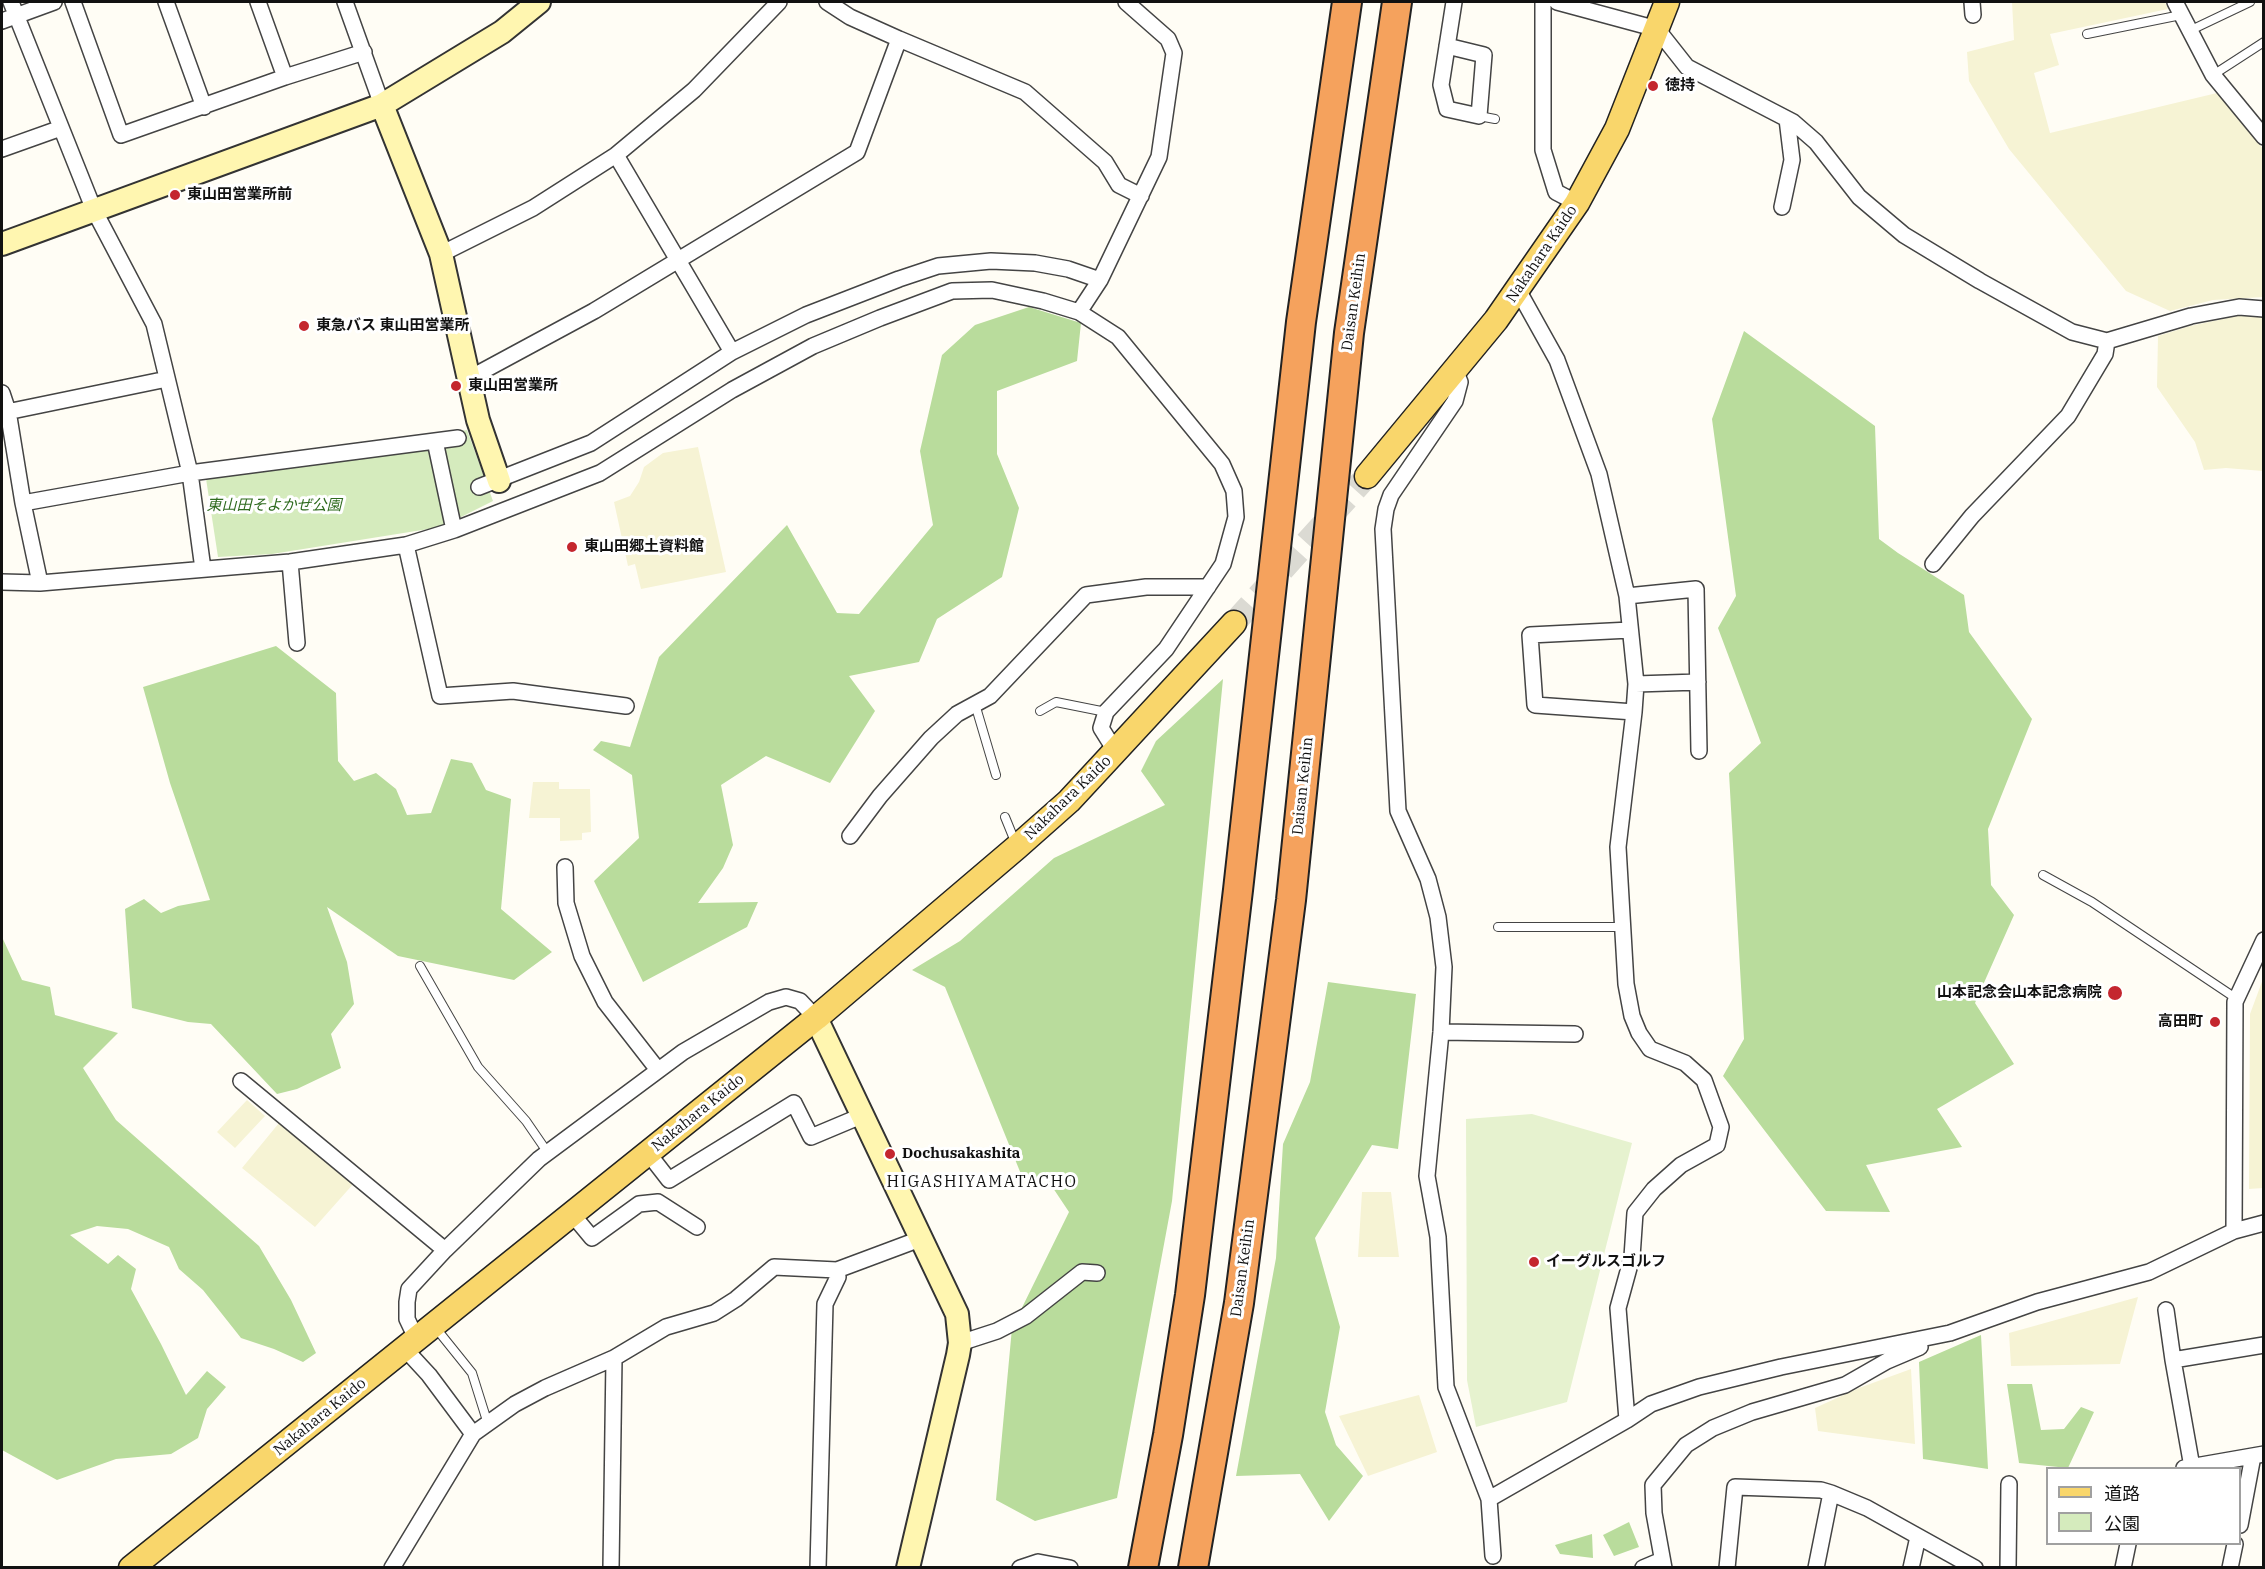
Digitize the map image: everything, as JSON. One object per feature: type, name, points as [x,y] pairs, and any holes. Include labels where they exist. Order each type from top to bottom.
[{"type":"highway","points":[[1143,1568],[1168,1435],[1190,1295],[1301,322],[1347,2]]},
{"type":"highway","name":"Daisan Keihin","points":[[1193,1568],[1217,1440],[1242,1280],[1291,900],[1349,333],[1397,2]]},
{"type":"main road","name":"Nakahara Kaido","points":[[1367,476],[1518,291],[1577,203],[1617,129],[1667,2]]},
{"type":"main road","name":"Nakahara Kaido","points":[[131,1568],[816,1018],[1017,847],[1069,801],[1234,623]]},
{"type":"street","points":[[54,2],[10,12],[94,210],[154,324],[190,473],[203,569]]},
{"type":"street","points":[[73,2],[121,135],[285,77],[364,52]]},
{"type":"street","points":[[166,2],[204,107]]},
{"type":"street","points":[[258,2],[285,77]]},
{"type":"street","points":[[345,2],[382,105],[441,254],[478,420],[489,484],[591,443],[732,352],[806,315],[899,279],[938,267],[991,261],[1035,263],[1068,269],[1100,280]]},
{"type":"street","points":[[2,244],[382,105],[502,32],[539,2]]},
{"type":"street","points":[[441,254],[534,208],[616,155],[694,90],[779,2]]},
{"type":"street","points":[[827,2],[850,16],[899,39],[1025,92],[1105,162],[1119,185],[1142,196]]},
{"type":"street","points":[[1079,312],[1100,280],[1159,157],[1174,53],[1168,39],[1126,2]]},
{"type":"street","points":[[1448,46],[1484,55],[1479,116],[1447,109],[1441,85],[1455,2]]},
{"type":"street","points":[[1543,2],[1543,150],[1556,192],[1577,203]]},
{"type":"street","points":[[1557,2],[1657,29],[1688,68],[1787,119],[1816,142],[1859,197],[1904,236],[2072,332],[2108,341],[2191,316],[2239,307],[2264,309]]},
{"type":"street","points":[[2178,8],[2213,75],[2264,136]]},
{"type":"street","points":[[468,380],[594,311],[858,152],[899,39]]},
{"type":"street","points":[[1782,207],[1792,160],[1787,119]]},
{"type":"street","points":[[2,149],[61,128]]},
{"type":"street","points":[[616,155],[732,352]]},
{"type":"street","points":[[2,582],[40,583],[290,562],[406,545],[454,530],[600,473],[732,390],[813,346],[952,291],[992,290],[1043,301],[1079,312],[1118,337],[1222,464],[1234,491],[1236,517],[1223,564],[1166,649],[1106,712],[1101,728],[1116,752]]},
{"type":"street","points":[[1518,291],[1557,360],[1599,474],[1627,596],[1636,684],[1618,847],[1626,984],[1632,1016],[1639,1033],[1650,1049],[1685,1063],[1704,1080],[1722,1127],[1716,1145],[1681,1165],[1653,1189],[1635,1213],[1632,1257],[1618,1308],[1627,1420]]},
{"type":"street","points":[[1933,564],[1972,516],[2068,416],[2105,354],[2108,341]]},
{"type":"street","points":[[1455,368],[1460,382],[1455,401],[1392,495],[1386,509],[1383,529],[1398,811],[1428,879],[1438,917],[1444,967],[1441,1032],[1427,1176],[1437,1237],[1446,1387],[1489,1499],[1493,1556]]},
{"type":"street","points":[[5,412],[167,379]]},
{"type":"street","points":[[2,393],[40,583]]},
{"type":"street","points":[[23,503],[190,473],[458,438]]},
{"type":"street","points":[[435,441],[454,530]]},
{"type":"street","points":[[406,545],[440,696],[513,692],[626,706]]},
{"type":"street","points":[[290,562],[297,643]]},
{"type":"street","points":[[850,836],[880,796],[931,738],[957,714],[990,696],[1086,595],[1146,588],[1208,587]]},
{"type":"street","points":[[1627,596],[1696,589],[1699,751]]},
{"type":"street","points":[[1630,630],[1530,635],[1534,705],[1634,712]]},
{"type":"street","points":[[1636,684],[1698,682]]},
{"type":"street","points":[[565,867],[566,903],[582,956],[605,1002],[658,1070]]},
{"type":"street","points":[[2234,1231],[2237,999],[2264,940]]},
{"type":"street","points":[[473,1434],[429,1375],[419,1338],[407,1319],[409,1289],[445,1250],[548,1153],[658,1070],[683,1052],[769,1002],[786,997],[800,1001],[816,1018],[957,1314],[960,1343],[908,1568]]},
{"type":"street","points":[[1441,1032],[1575,1034]]},
{"type":"street","points":[[241,1081],[445,1250]]},
{"type":"street","points":[[648,1153],[669,1179],[794,1103],[812,1137],[861,1116]]},
{"type":"street","points":[[572,1214],[592,1238],[639,1204],[658,1202],[697,1227]]},
{"type":"street","points":[[1643,1568],[1663,1564],[1654,1513],[1653,1485],[1686,1445],[1713,1428],[1752,1413],[1845,1385],[1887,1361],[1950,1334],[2037,1302],[2161,1268],[2234,1231],[2264,1223]]},
{"type":"street","points":[[392,1568],[473,1434],[515,1404],[545,1388],[614,1358],[666,1327],[714,1313],[736,1299],[774,1267],[837,1270],[920,1239]]},
{"type":"street","points":[[818,1568],[825,1304],[838,1277],[837,1270]]},
{"type":"street","points":[[960,1343],[997,1331],[1026,1316],[1082,1272],[1097,1273]]},
{"type":"street","points":[[2166,1310],[2188,1467]]},
{"type":"street","points":[[1489,1499],[1651,1404],[1699,1387],[1781,1367],[1950,1334]]},
{"type":"street","points":[[2173,1360],[2264,1345]]},
{"type":"street","points":[[611,1568],[614,1358]]},
{"type":"street","points":[[2193,1467],[2258,1455],[2241,1521]]},
{"type":"street","points":[[2008,1568],[2009,1484]]},
{"type":"street","points":[[1727,1568],[1735,1487],[1821,1490],[1831,1493],[1867,1509],[1975,1568]]},
{"type":"street","points":[[1816,1568],[1831,1493]]},
{"type":"street","points":[[1911,1568],[1918,1537]]},
{"type":"street","points":[[2123,1568],[2128,1545]]},
{"type":"street","points":[[2230,1568],[2235,1545]]},
{"type":"street","points":[[1020,1568],[1038,1562],[1071,1568]]},
{"type":"lane","points":[[2189,31],[2250,2]]},
{"type":"lane","points":[[2087,33],[2178,8]]},
{"type":"lane","points":[[2213,75],[2264,42]]},
{"type":"lane","points":[[1479,116],[1495,119]]},
{"type":"lane","points":[[1040,711],[1056,702],[1106,712]]},
{"type":"lane","points":[[975,704],[996,775]]},
{"type":"lane","points":[[1005,817],[1017,847]]},
{"type":"lane","points":[[2043,876],[2092,902],[2237,999]]},
{"type":"lane","points":[[1498,927],[1622,927]]},
{"type":"lane","points":[[420,966],[478,1067],[526,1121],[548,1153]]},
{"type":"lane","points":[[419,1338],[472,1373],[488,1424]]},
{"type":"shaded area","points":[[2012,2],[2165,2],[2168,9],[2050,34],[2059,65],[2034,73],[2050,133],[2217,93],[2263,149],[2263,297],[2213,300],[2170,311],[2126,291],[2009,149],[1969,81],[1967,52],[2014,40]]},
{"type":"shaded area","points":[[2242,315],[2263,316],[2263,471],[2226,468],[2204,470],[2195,442],[2157,387],[2158,336],[2190,326]]},
{"type":"shaded area","points":[[698,447],[726,572],[641,589],[635,564],[628,566],[614,502],[630,496],[639,482],[644,467],[663,453]]},
{"type":"shaded area","points":[[533,782],[559,782],[559,789],[590,789],[591,832],[582,833],[582,840],[560,841],[560,818],[529,818]]},
{"type":"shaded area","points":[[2263,979],[2263,1188],[2249,1189],[2250,1014]]},
{"type":"shaded area","points":[[247,1100],[265,1116],[235,1148],[217,1132]]},
{"type":"shaded area","points":[[279,1123],[355,1182],[315,1227],[242,1168]]},
{"type":"shaded area","points":[[1362,1192],[1391,1192],[1399,1257],[1358,1257]]},
{"type":"shaded area","points":[[2138,1297],[2120,1364],[2011,1366],[2009,1333]]},
{"type":"shaded area","points":[[1911,1369],[1915,1444],[1818,1431],[1815,1408],[1859,1388]]},
{"type":"shaded area","points":[[1419,1395],[1437,1452],[1368,1476],[1339,1416]]},
{"type":"green space","points":[[1029,307],[1081,323],[1077,361],[997,391],[997,454],[1019,508],[1002,577],[937,619],[919,662],[849,676],[875,711],[830,783],[766,756],[721,785],[733,845],[723,868],[698,903],[758,902],[747,927],[643,982],[594,881],[639,838],[632,775],[593,750],[601,741],[630,747],[659,657],[787,525],[837,613],[859,614],[933,525],[920,451],[942,355],[975,325]]},
{"type":"green space","points":[[1744,331],[1875,426],[1879,539],[1964,595],[1969,632],[2032,719],[1988,829],[1991,885],[2014,915],[1975,1003],[2014,1064],[1937,1109],[1962,1147],[1866,1165],[1890,1212],[1826,1211],[1723,1076],[1744,1039],[1729,773],[1761,743],[1718,628],[1736,596],[1712,419]]},
{"type":"green space","name":"東山田そよかぜ公園","points":[[467,430],[493,501],[441,527],[272,554],[218,557],[205,472]]},
{"type":"green space","points":[[276,646],[336,693],[338,761],[354,781],[376,773],[396,789],[407,815],[431,813],[451,759],[472,763],[486,790],[511,799],[501,909],[552,952],[514,980],[398,956],[327,907],[347,962],[354,1004],[331,1034],[341,1068],[297,1089],[277,1094],[211,1024],[188,1022],[132,1008],[125,909],[144,899],[161,913],[178,906],[210,900],[170,783],[143,687]]},
{"type":"green space","points":[[1223,679],[1172,1201],[1117,1498],[1035,1521],[996,1500],[1012,1328],[1069,1212],[1047,1179],[1023,1179],[945,987],[912,970],[960,941],[1054,858],[1165,805],[1141,771],[1156,741]]},
{"type":"green space","points":[[2,937],[22,980],[50,987],[55,1015],[118,1033],[83,1068],[116,1120],[259,1246],[291,1300],[316,1353],[303,1362],[241,1338],[203,1290],[179,1269],[169,1247],[128,1229],[97,1226],[70,1235],[108,1264],[118,1255],[136,1269],[131,1289],[186,1395],[207,1371],[226,1387],[207,1409],[198,1438],[171,1454],[116,1459],[57,1480],[2,1450]]},
{"type":"green space","points":[[1328,982],[1416,994],[1398,1149],[1372,1145],[1315,1238],[1340,1327],[1325,1412],[1336,1445],[1363,1476],[1329,1521],[1300,1474],[1236,1476],[1276,1258],[1283,1144],[1310,1082]]},
{"type":"green space","name":"イーグルスゴルフ","points":[[1532,1114],[1632,1143],[1567,1402],[1476,1427],[1467,1380],[1466,1119]]},
{"type":"green space","points":[[1981,1335],[1988,1469],[1923,1459],[1919,1362]]},
{"type":"green space","points":[[2007,1384],[2032,1384],[2041,1430],[2064,1429],[2081,1407],[2094,1412],[2068,1467],[2019,1463]]},
{"type":"green space","points":[[1629,1522],[1639,1547],[1614,1556],[1603,1535]]},
{"type":"green space","points":[[1592,1534],[1593,1558],[1560,1554],[1555,1545]]},
{"type":"tunnel","points":[[1234,623],[1367,476]]},
{"type":"place","name":"徳持","points":[[1653,86]]},
{"type":"place","name":"東山田営業所前","points":[[175,195]]},
{"type":"place","name":"東急バス 東山田営業所","points":[[304,326]]},
{"type":"place","name":"東山田営業所","points":[[456,386]]},
{"type":"place","name":"東山田郷土資料館","points":[[572,547]]},
{"type":"place","name":"山本記念会山本記念病院","points":[[2115,993]]},
{"type":"place","name":"高田町","points":[[2215,1022]]},
{"type":"place","name":"Dochusakashita","points":[[890,1154]]},
{"type":"place","name":"イーグルスゴルフ","points":[[1534,1262]]},
{"type":"district","name":"HIGASHIYAMATACHO","points":[[982,1182]]}]
